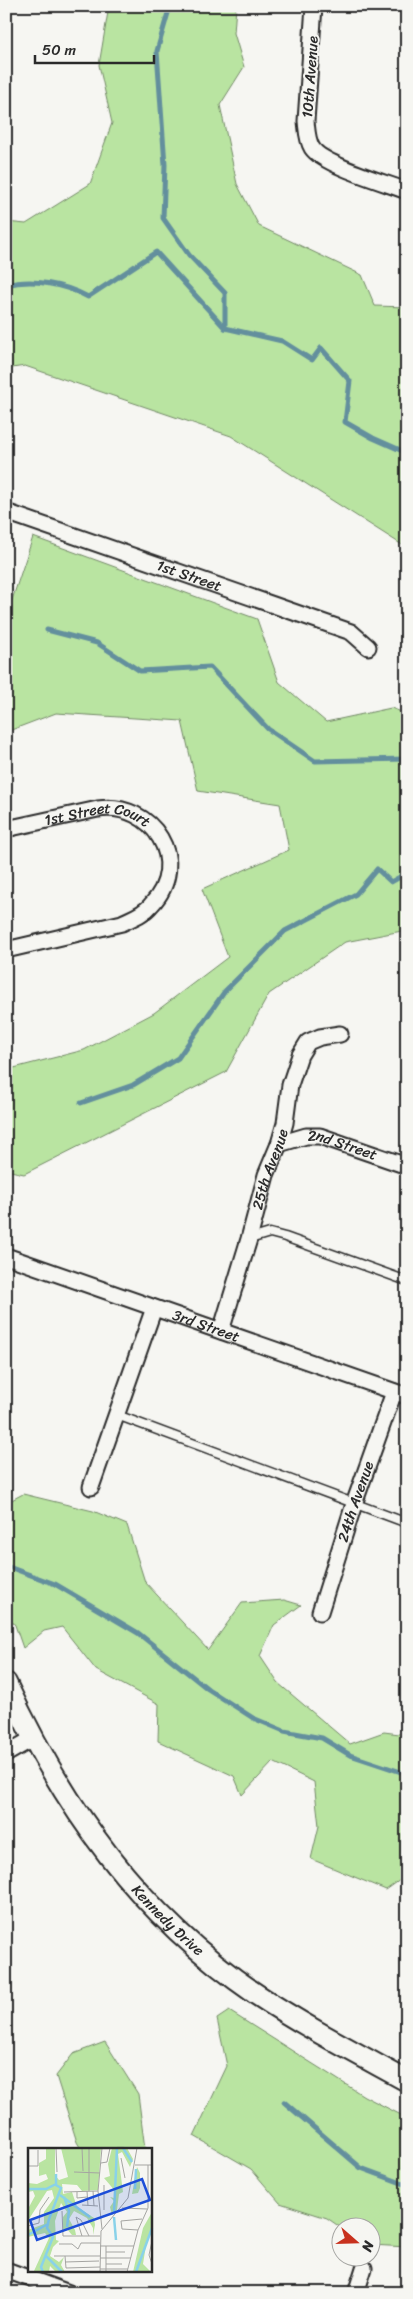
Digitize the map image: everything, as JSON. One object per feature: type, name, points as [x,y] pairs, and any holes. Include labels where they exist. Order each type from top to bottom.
[{"type":"street","name":"10th Avenue","points":[[314,6],[306,121],[307,135],[312,147],[328,161],[407,191]]},
{"type":"street","name":"1st Street","points":[[6,512],[351,632],[368,647]]},
{"type":"street","name":"1st Street Court","points":[[6,829],[110,807],[134,813],[144,820],[156,832],[168,854],[168,874],[159,895],[151,906],[137,916],[113,925],[6,950]]},
{"type":"street","name":"25th Avenue","points":[[221,1331],[266,1175],[279,1144],[285,1123],[290,1086],[304,1047],[320,1037],[340,1034]]},
{"type":"street","name":"2nd Street","points":[[279,1144],[306,1136],[320,1136],[407,1166]]},
{"type":"street","name":"3rd Street","points":[[6,1256],[401,1394]]},
{"type":"street","points":[[90,1487],[154,1308]]},
{"type":"street","name":"24th Avenue","points":[[320,1612],[354,1504],[401,1394]]},
{"type":"street","name":"Kennedy Drive","points":[[6,1683],[32,1739],[82,1821],[140,1894],[168,1922],[196,1948],[256,1994],[407,2081]]},
{"type":"street","points":[[6,1754],[32,1739]]},
{"type":"street","points":[[356,2293],[364,2268]]},
{"type":"street","points":[[6,2270],[70,2293]]},
{"type":"lane","points":[[249,1239],[270,1233],[407,1281]]},
{"type":"lane","points":[[117,1415],[407,1523]]},
{"type":"green space","points":[[109,6],[236,6],[234,33],[244,67],[220,105],[237,184],[259,226],[362,275],[375,306],[407,307],[407,548],[231,436],[25,366],[6,369],[6,222],[26,224],[90,184],[112,123],[99,65]]},
{"type":"green space","points":[[33,537],[257,619],[279,682],[326,722],[391,708],[407,714],[407,930],[345,942],[269,994],[226,1072],[24,1174],[6,1170],[6,1070],[84,1050],[154,1013],[228,957],[202,889],[289,850],[280,804],[198,791],[182,721],[56,713],[6,732],[6,618]]},
{"type":"green space","points":[[23,1494],[93,1511],[127,1525],[145,1582],[208,1650],[242,1603],[284,1600],[301,1605],[274,1625],[260,1656],[278,1683],[350,1744],[384,1732],[407,1735],[407,1875],[386,1890],[311,1859],[319,1826],[314,1782],[273,1762],[242,1795],[234,1776],[158,1741],[159,1704],[96,1670],[62,1627],[44,1631],[23,1648],[15,1625],[6,1614],[6,1503]]},
{"type":"green space","points":[[229,2011],[364,2096],[407,2118],[407,2247],[380,2246],[380,2216],[330,2216],[330,2220],[280,2203],[251,2169],[194,2136],[227,2066],[217,2019]]},
{"type":"green space","points":[[105,2042],[138,2094],[145,2148],[80,2148],[56,2076],[73,2054]]},
{"type":"waterway","points":[[170,6],[157,51],[165,165],[163,218],[189,255],[225,293],[225,328]]},
{"type":"waterway","points":[[6,285],[37,282],[69,289],[88,297],[156,252],[225,328],[282,341],[312,360],[321,348],[350,381],[345,422],[373,438],[407,453]]},
{"type":"waterway","points":[[47,630],[97,643],[140,671],[210,667],[268,729],[315,761],[407,759]]},
{"type":"waterway","points":[[81,1103],[133,1085],[178,1058],[225,991],[285,931],[356,894],[377,869],[391,882],[407,873]]},
{"type":"waterway","points":[[6,1566],[55,1584],[138,1633],[208,1689],[253,1718],[284,1731],[322,1738],[350,1755],[407,1774]]},
{"type":"waterway","points":[[284,2102],[361,2168],[407,2185]]}]
